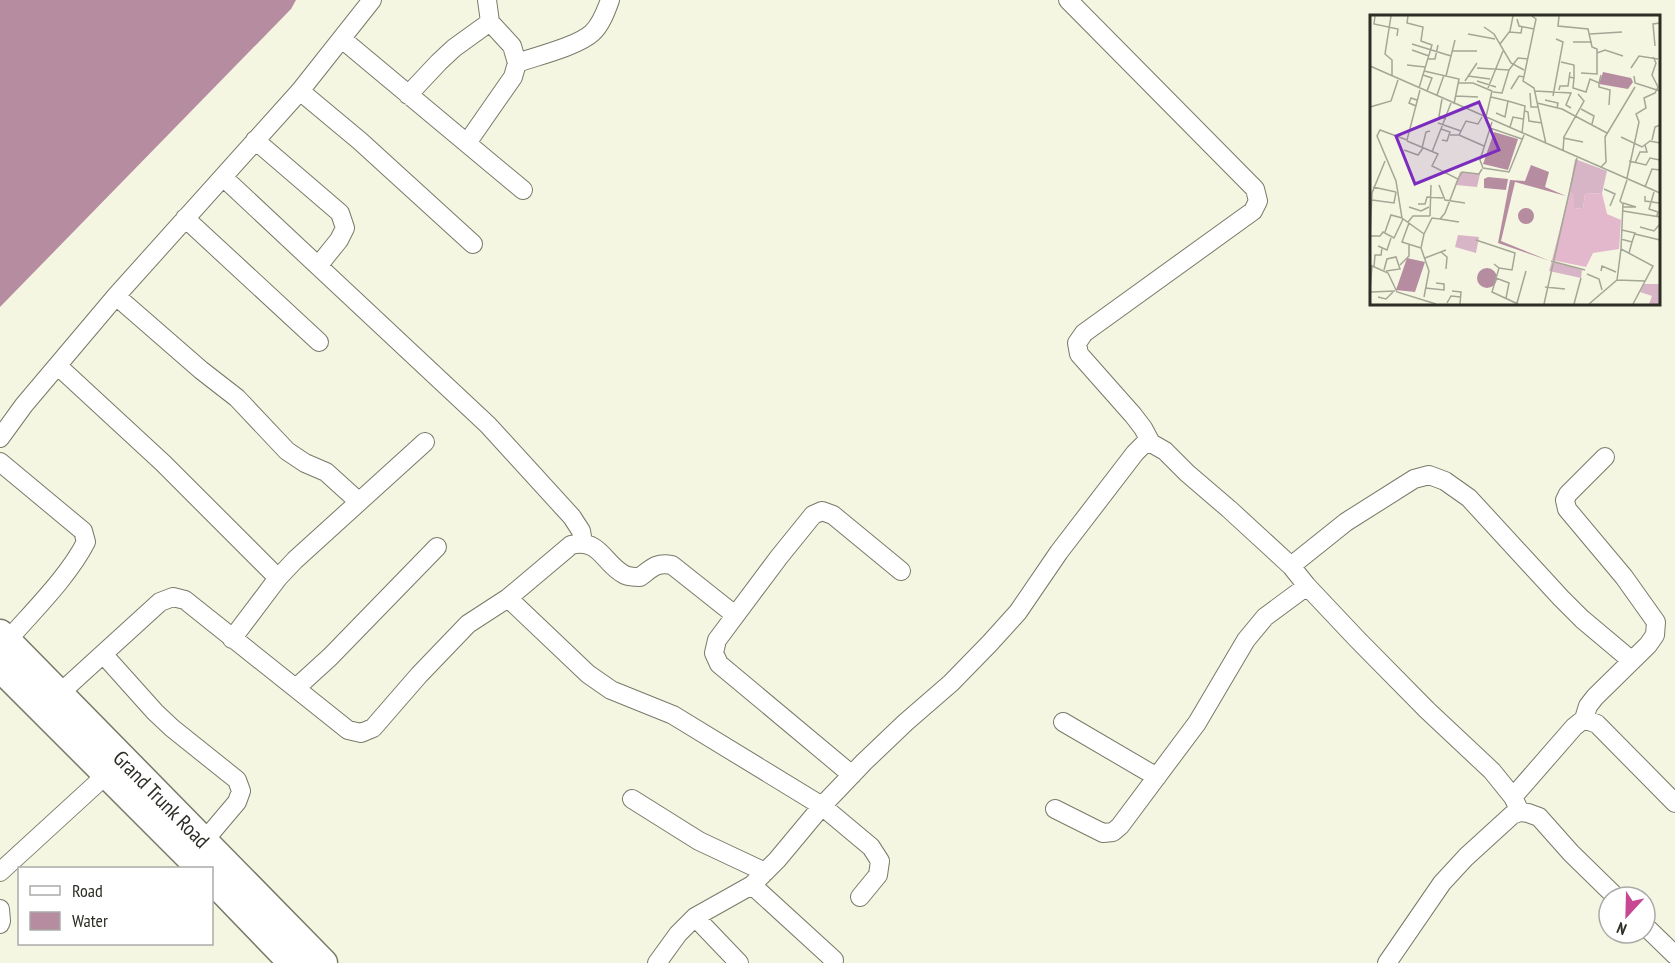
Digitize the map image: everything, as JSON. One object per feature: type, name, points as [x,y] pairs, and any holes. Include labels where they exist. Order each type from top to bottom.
[{"type":"main road","name":"Grand Trunk Road","points":[[2,647],[59,694],[202,855]]},
{"type":"main road","name":"Grand Trunk Road","points":[[2,647],[106,774],[202,855],[323,963]]},
{"type":"main road","name":"Grand Trunk Road","points":[[213,880],[293,963]]},
{"type":"street","points":[[0,438],[24,405],[116,296],[300,91],[372,0]]},
{"type":"street","points":[[467,143],[513,76],[518,63],[512,46],[490,22],[487,0]]},
{"type":"street","points":[[518,63],[583,40],[594,31],[606,13],[610,0]]},
{"type":"street","points":[[1068,0],[1255,189],[1258,201],[1253,211],[1084,333],[1077,343],[1079,354],[1133,415],[1151,443],[1165,451],[1291,566],[1357,639],[1427,710],[1492,771],[1516,805],[1539,818],[1604,885]]},
{"type":"street","points":[[408,95],[454,48],[490,22]]},
{"type":"street","points":[[342,39],[523,190]]},
{"type":"street","points":[[300,91],[360,141],[473,244]]},
{"type":"street","points":[[255,141],[340,213],[345,228],[339,240],[318,266]]},
{"type":"street","points":[[223,177],[488,425],[572,517],[581,531],[583,542]]},
{"type":"street","points":[[185,218],[319,342]]},
{"type":"street","points":[[116,296],[237,398],[286,451],[326,472],[358,501]]},
{"type":"street","points":[[58,366],[163,463],[278,578]]},
{"type":"street","points":[[232,639],[278,578],[295,560],[425,442]]},
{"type":"street","points":[[657,963],[678,934],[695,917],[758,878],[777,860],[822,806],[852,775],[951,682],[1004,627],[1018,612],[1059,552],[1135,453],[1143,445],[1151,443]]},
{"type":"street","points":[[1387,963],[1442,883],[1512,815],[1516,805],[1574,727],[1584,719],[1588,706],[1595,697],[1648,645],[1655,634],[1656,622],[1624,577],[1567,509],[1565,500],[1568,494],[1605,457]]},
{"type":"street","points":[[0,462],[83,531],[86,543],[80,554],[2,647]]},
{"type":"street","points":[[1291,566],[1346,522],[1414,479],[1429,475],[1445,481],[1468,498],[1561,598],[1632,661]]},
{"type":"street","points":[[852,775],[719,664],[714,653],[717,640],[813,515],[822,511],[833,515],[901,571]]},
{"type":"street","points":[[59,694],[160,602],[173,597],[185,600],[348,730],[361,733],[372,728],[468,624],[508,598],[571,545],[583,542],[594,547],[619,571],[630,577],[640,577],[652,567],[662,563],[672,565],[735,615]]},
{"type":"street","points":[[296,688],[330,657],[437,547]]},
{"type":"street","points":[[1055,809],[1103,832],[1113,832],[1120,826],[1197,723],[1246,640],[1265,617],[1307,586]]},
{"type":"street","points":[[508,598],[588,674],[611,690],[673,715],[822,806],[871,848],[880,861],[878,875],[860,897]]},
{"type":"street","points":[[103,654],[172,728],[237,780],[241,791],[237,802],[202,855]]},
{"type":"street","points":[[1584,719],[1597,724],[1675,803]]},
{"type":"street","points":[[1064,722],[1157,777]]},
{"type":"street","points":[[0,872],[106,774]]},
{"type":"street","points":[[632,799],[758,878],[834,960]]},
{"type":"street","points":[[0,909],[0,924]]},
{"type":"street","points":[[695,917],[739,963]]},
{"type":"street","points":[[1657,938],[1675,955]]},
{"type":"water","points":[[0,0],[296,0],[291,9],[0,307]]}]
